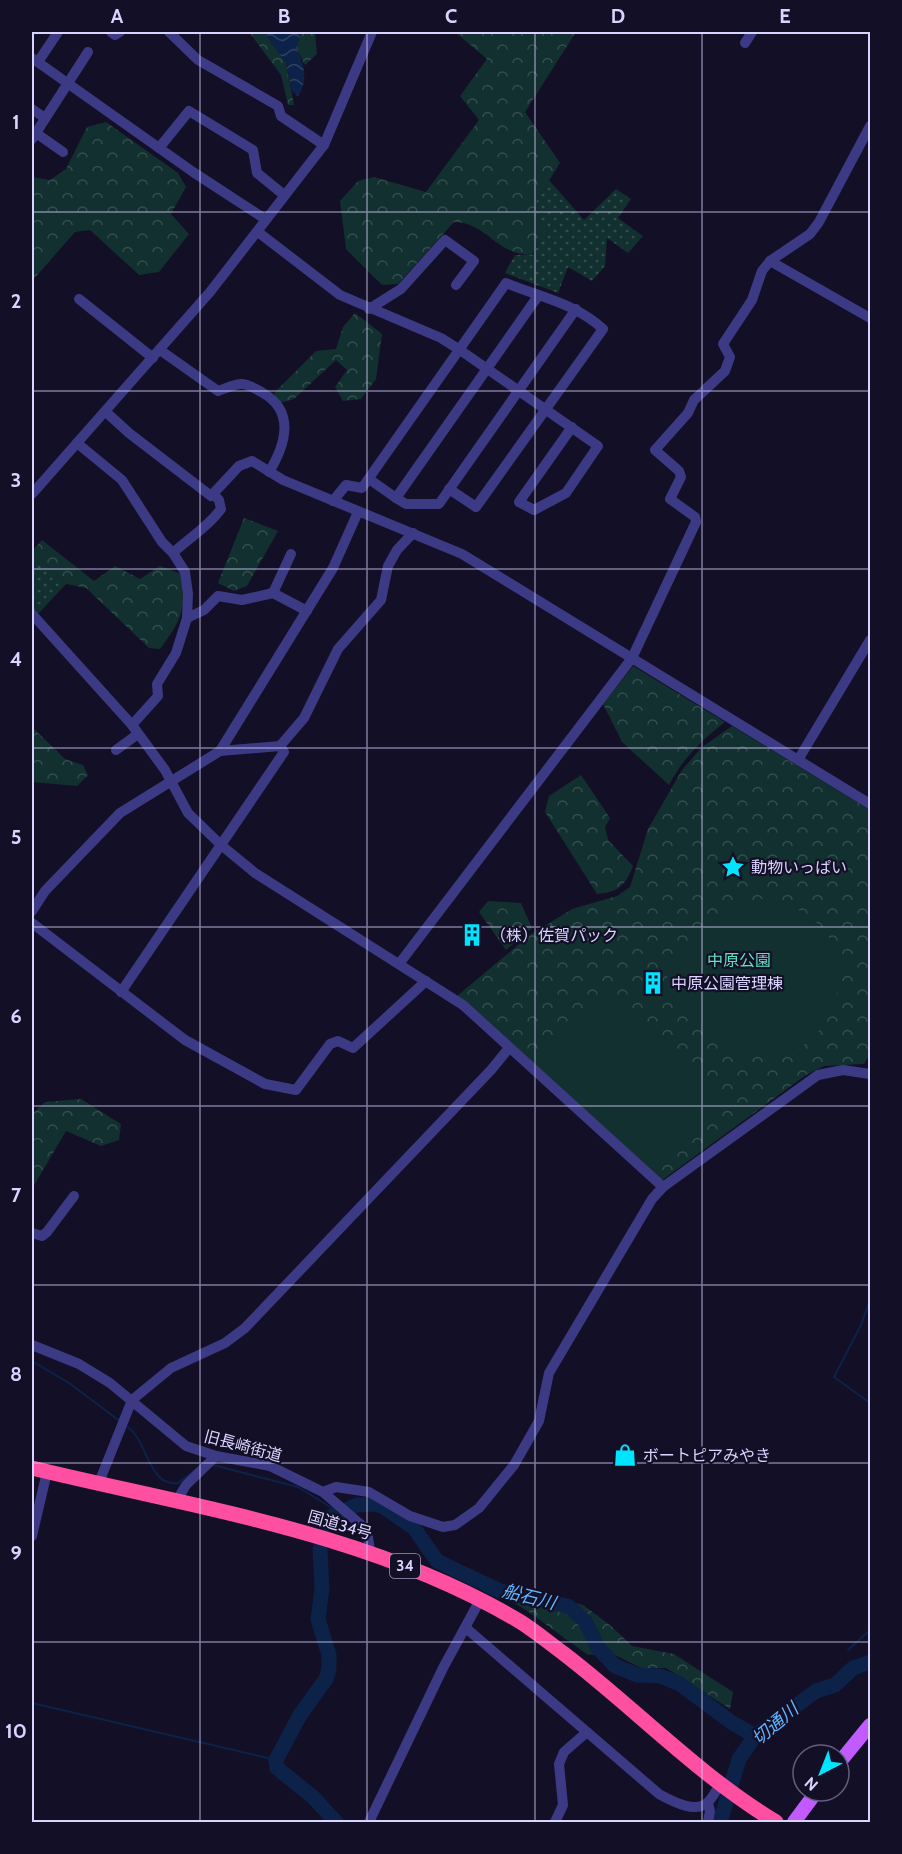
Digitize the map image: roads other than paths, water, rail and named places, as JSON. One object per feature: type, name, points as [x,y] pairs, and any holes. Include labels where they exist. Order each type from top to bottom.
[{"type":"highway","name":"国道34号","points":[[39,1470],[370,1551],[480,1600],[521,1622],[590,1674],[720,1785],[742,1802],[776,1822]]},
{"type":"main road","points":[[851,1749],[870,1725]]},
{"type":"main road","points":[[794,1822],[808,1803]]},
{"type":"street","points":[[58,32],[35,60],[68,81],[159,148],[265,219]]},
{"type":"street","points":[[111,32],[115,35],[120,32]]},
{"type":"street","points":[[169,32],[198,60],[278,106],[281,116],[324,145]]},
{"type":"street","points":[[32,494],[157,354],[258,232],[265,219],[324,145],[372,32]]},
{"type":"street","points":[[745,43],[752,32]]},
{"type":"street","points":[[63,152],[34,136],[88,52]]},
{"type":"street","points":[[32,109],[45,118]]},
{"type":"street","points":[[159,148],[189,111],[254,150],[257,173],[284,195]]},
{"type":"street","points":[[399,964],[632,658],[696,522],[695,517],[670,499],[681,477],[679,471],[655,450],[688,413],[694,400],[725,370],[730,357],[723,344],[752,300],[762,271],[771,261],[810,234],[819,222],[870,126]]},
{"type":"street","points":[[258,232],[340,295],[441,338],[487,368],[517,390],[572,427],[598,446],[566,493],[534,510],[519,502],[572,427]]},
{"type":"street","points":[[369,309],[402,289],[445,240],[474,261],[456,285]]},
{"type":"street","points":[[771,261],[870,318]]},
{"type":"street","points":[[333,501],[346,485],[362,488],[506,283],[538,296],[561,301],[603,328],[476,507],[449,489]]},
{"type":"street","points":[[396,498],[538,296]]},
{"type":"street","points":[[79,299],[157,354],[218,391],[241,384],[250,386],[275,402],[283,418],[283,443],[269,472]]},
{"type":"street","points":[[369,479],[406,504],[439,504],[576,309]]},
{"type":"street","points":[[106,412],[200,489],[211,496],[214,495],[219,500],[221,509],[203,531],[189,536],[172,553]]},
{"type":"street","points":[[77,443],[122,480],[184,572],[188,594],[187,618],[176,653],[157,684],[158,696],[117,750]]},
{"type":"street","points":[[214,495],[244,461],[252,460],[269,472],[333,501],[462,554],[870,804]]},
{"type":"street","points":[[32,911],[45,891],[105,826],[120,813],[220,751],[333,568],[358,512]]},
{"type":"street","points":[[220,751],[280,746],[304,718],[338,649],[381,600],[388,566],[397,550],[413,533]]},
{"type":"street","points":[[273,593],[291,554]]},
{"type":"street","points":[[187,618],[204,610],[218,596],[242,600],[273,593],[307,611]]},
{"type":"street","points":[[32,614],[135,729],[165,770],[188,813],[221,844],[255,873],[463,1005],[663,1187]]},
{"type":"street","points":[[798,760],[870,640]]},
{"type":"street","points":[[121,992],[284,752],[280,746]]},
{"type":"street","points":[[32,923],[185,1040],[265,1084],[296,1090],[330,1044],[338,1041],[353,1048],[426,981]]},
{"type":"street","points":[[98,1485],[132,1400],[171,1368],[225,1343],[245,1328],[491,1070],[509,1048]]},
{"type":"street","points":[[323,1492],[336,1487],[369,1492],[410,1516],[443,1527],[455,1525],[479,1508],[514,1465],[545,1403],[549,1373],[652,1200],[663,1187],[818,1075],[843,1070],[869,1070]]},
{"type":"street","points":[[32,1233],[42,1236],[47,1232],[74,1196]]},
{"type":"street","name":"旧長崎街道","points":[[32,1345],[80,1364],[132,1400],[178,1440],[216,1456],[270,1466],[323,1492],[339,1503],[366,1530],[370,1551]]},
{"type":"street","points":[[176,1502],[186,1485],[216,1456]]},
{"type":"street","points":[[32,1536],[39,1470]]},
{"type":"street","points":[[369,1822],[480,1600]]},
{"type":"street","points":[[465,1628],[659,1794],[682,1805],[701,1806],[708,1803],[720,1785]]},
{"type":"street","points":[[555,1822],[563,1805],[559,1764],[561,1758],[587,1732]]},
{"type":"street","points":[[708,1803],[710,1811],[708,1822]]},
{"type":"water","points":[[264,32],[301,32],[296,48],[303,66],[304,78],[298,96],[292,91],[286,63]]},
{"type":"waterway","points":[[870,1300],[861,1325],[834,1377],[870,1403]]},
{"type":"waterway","points":[[32,1361],[69,1383],[121,1422]]},
{"type":"waterway","points":[[125,1425],[139,1440],[154,1470],[168,1482],[178,1483],[199,1467]]},
{"type":"waterway","points":[[213,1465],[298,1487],[335,1510]]},
{"type":"waterway","name":"船石川","points":[[325,1526],[332,1516],[357,1505],[375,1504],[384,1507],[414,1528],[437,1561],[500,1591],[568,1606],[585,1621],[598,1648],[615,1666],[637,1675],[660,1676],[680,1684],[731,1722],[755,1736]]},
{"type":"waterway","name":"船石川","points":[[320,1549],[322,1589],[318,1619],[329,1655],[329,1669],[326,1679],[300,1715],[276,1760],[277,1768],[313,1797],[336,1822]]},
{"type":"waterway","points":[[848,1650],[870,1630]]},
{"type":"waterway","name":"切通川","points":[[720,1822],[739,1759],[755,1736],[816,1691],[835,1685],[853,1668],[870,1662]]},
{"type":"waterway","points":[[32,1703],[276,1760]]},
{"type":"place","name":"動物いっぱい","points":[[733,867]]},
{"type":"place","name":"（株）佐賀パック","points":[[472,935]]},
{"type":"place","name":"中原公園管理棟","points":[[653,983]]},
{"type":"place","name":"ボートピアみやき","points":[[625,1455]]},
{"type":"park label","name":"中原公園","points":[[739,960]]}]
